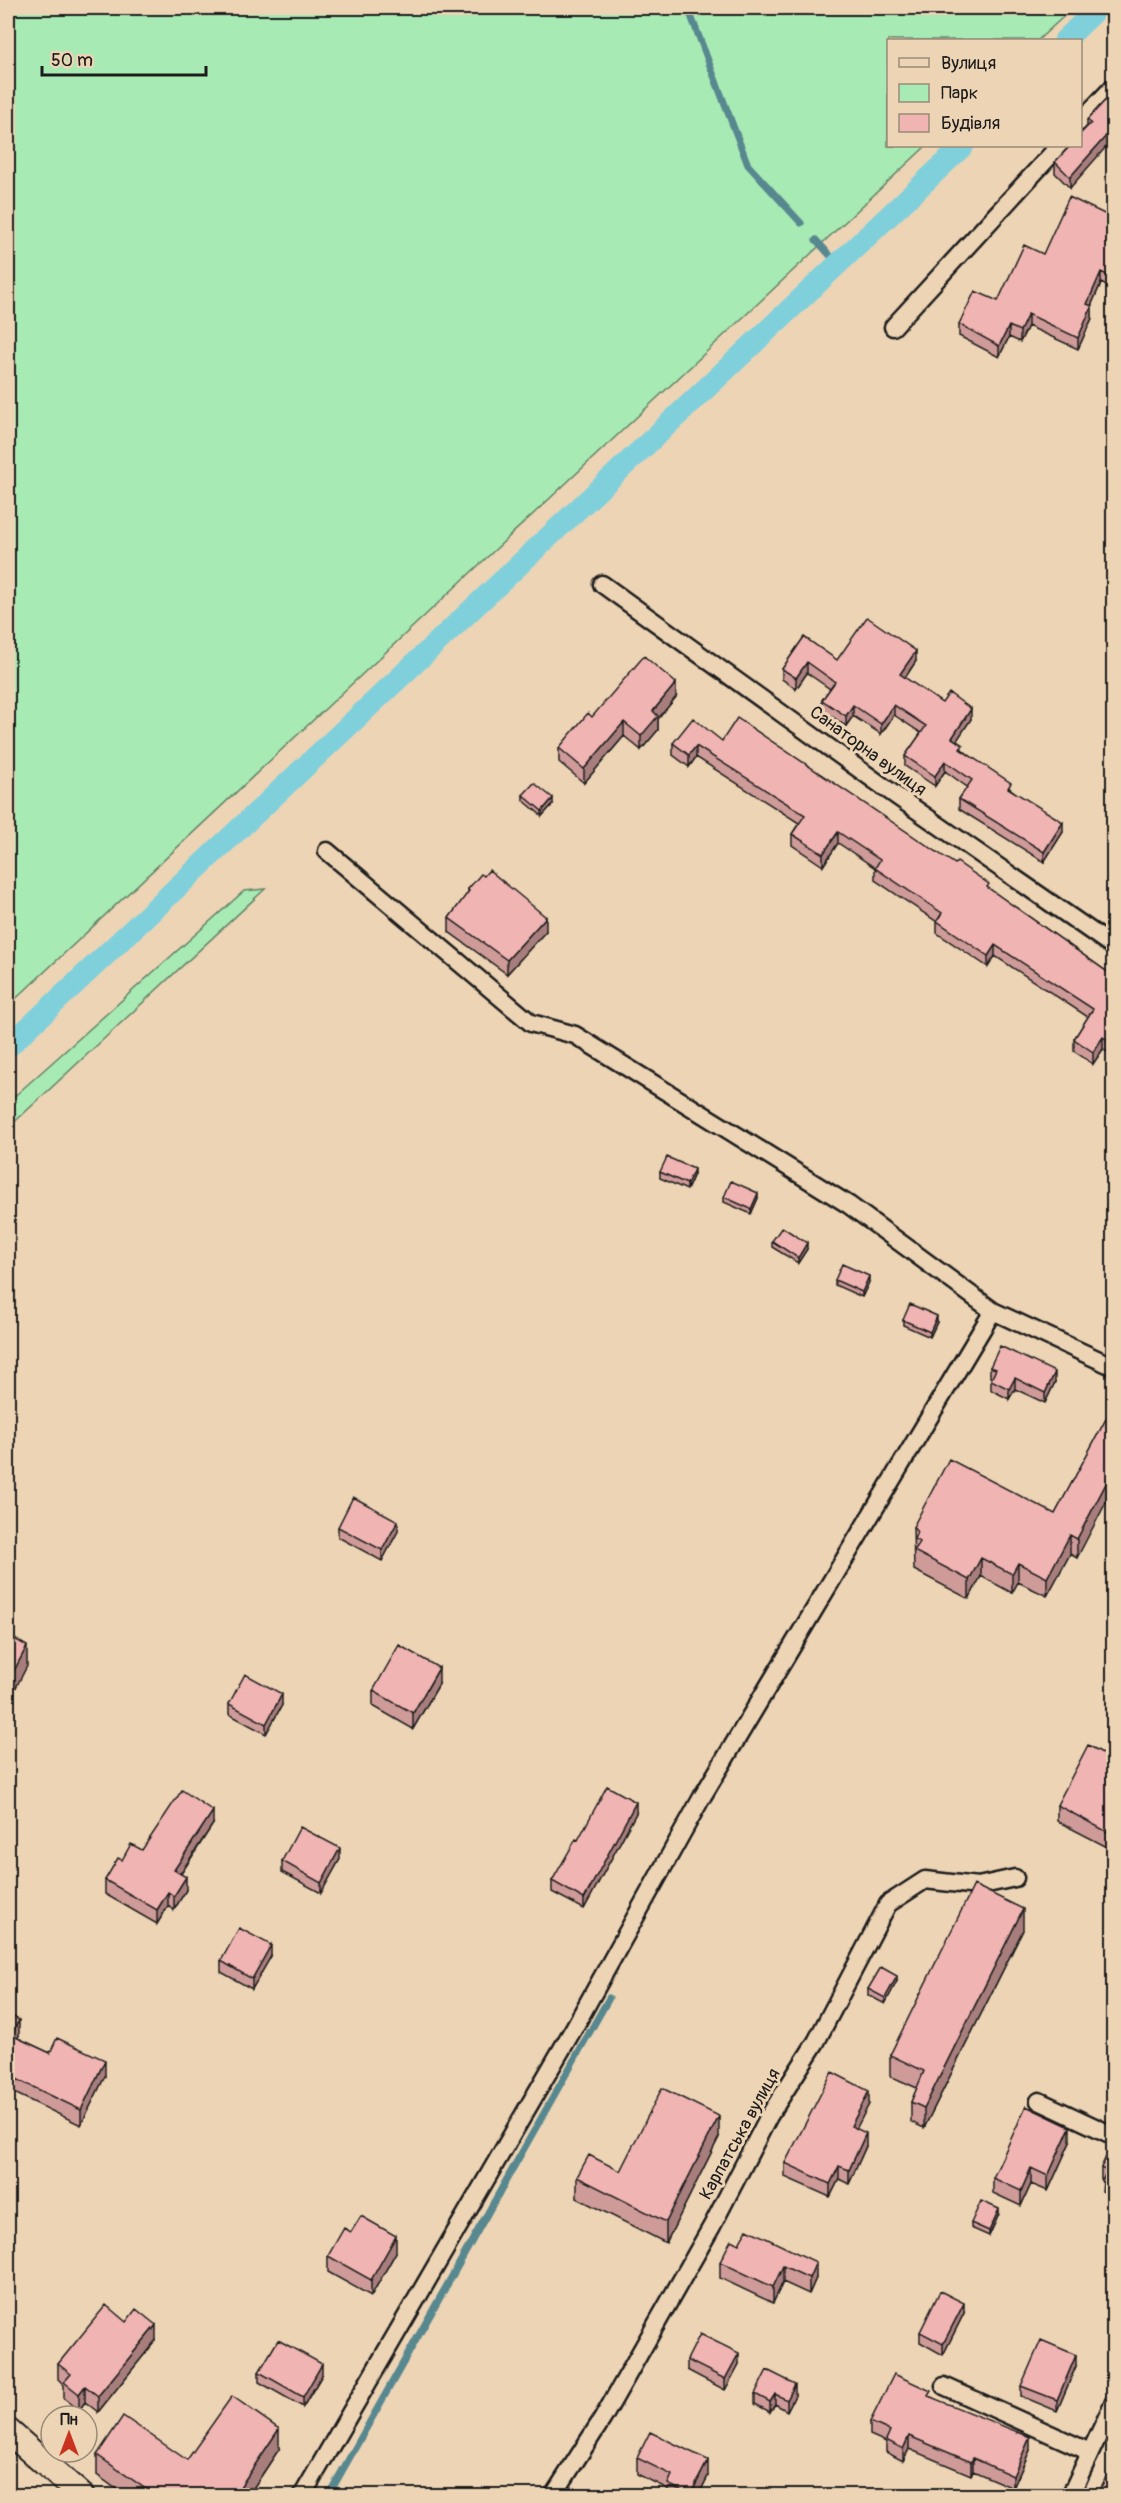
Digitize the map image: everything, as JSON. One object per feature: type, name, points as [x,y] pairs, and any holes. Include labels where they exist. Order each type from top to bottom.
[{"type":"street","points":[[1082,120],[1113,86]]},
{"type":"street","points":[[893,327],[1058,147]]},
{"type":"street","name":"Санаторна вулиця","points":[[602,584],[895,795],[1113,946]]},
{"type":"street","points":[[327,851],[531,1023],[575,1035],[849,1205],[993,1311],[1113,1367]]},
{"type":"street","points":[[302,2496],[574,2028],[702,1797],[993,1311]]},
{"type":"street","name":"Карпатська вулиця","points":[[554,2496],[603,2418],[649,2337],[769,2116],[816,2042],[888,1904],[925,1880],[978,1887],[1015,1878]]},
{"type":"street","points":[[1039,2101],[1113,2136]]},
{"type":"street","points":[[944,2386],[1090,2452]]},
{"type":"street","points":[[1070,2496],[1113,2402]]},
{"type":"street","points":[[8,2431],[82,2496]]},
{"type":"green space","points":[[8,8],[1073,8],[1039,39],[887,39],[887,147],[925,147],[8,1006]]},
{"type":"green space","points":[[265,889],[8,1128],[8,1102],[244,891]]},
{"type":"building","points":[[1113,92],[1113,128],[1070,177],[1055,162],[1069,147],[1082,147],[1082,132],[1091,123],[1087,120]]},
{"type":"building","points":[[1069,197],[1113,218],[1113,278],[1101,272],[1087,304],[1092,306],[1078,338],[1028,314],[1020,331],[1009,326],[999,346],[959,324],[975,291],[998,301],[1024,245],[1043,254]]},
{"type":"building","points":[[867,617],[916,651],[900,674],[942,703],[949,693],[971,709],[952,738],[963,745],[960,749],[1011,783],[1008,788],[1063,822],[1044,852],[959,799],[972,780],[945,761],[935,776],[905,756],[926,726],[894,705],[881,724],[853,705],[846,716],[822,700],[835,682],[807,662],[796,678],[782,669],[804,637],[837,660]]},
{"type":"building","points":[[644,656],[676,683],[653,711],[658,716],[641,736],[624,722],[584,769],[559,748],[588,713],[592,717]]},
{"type":"building","points":[[693,718],[722,741],[737,718],[955,864],[957,862],[989,884],[987,887],[1113,976],[1113,1044],[1103,1037],[1093,1052],[1074,1039],[1093,1009],[995,945],[988,956],[937,921],[942,913],[875,868],[880,860],[838,832],[823,854],[792,834],[805,815],[696,746],[689,755],[673,743]]},
{"type":"building","points":[[534,783],[553,798],[542,811],[523,795]]},
{"type":"building","points":[[489,870],[546,917],[507,960],[449,918],[469,891],[468,889],[481,874],[484,876]]},
{"type":"building","points":[[667,1157],[694,1169],[687,1184],[660,1172]]},
{"type":"building","points":[[731,1181],[758,1193],[751,1209],[724,1197]]},
{"type":"building","points":[[782,1227],[807,1243],[798,1258],[772,1241]]},
{"type":"building","points":[[842,1264],[869,1276],[862,1292],[835,1280]]},
{"type":"building","points":[[910,1304],[937,1316],[930,1332],[903,1320]]},
{"type":"building","points":[[1000,1346],[1055,1372],[1045,1393],[1015,1378],[1009,1389],[991,1380],[996,1369],[990,1367]]},
{"type":"building","points":[[1113,1406],[1113,1470],[1077,1539],[1070,1535],[1047,1578],[1018,1563],[1012,1574],[981,1558],[969,1580],[914,1551],[920,1542],[914,1539],[917,1532],[913,1527],[949,1459],[1055,1514]]},
{"type":"building","points":[[353,1497],[398,1521],[382,1550],[338,1527]]},
{"type":"building","points":[[8,1635],[27,1646],[8,1682]]},
{"type":"building","points":[[399,1645],[439,1668],[413,1713],[373,1691]]},
{"type":"building","points":[[245,1674],[282,1694],[266,1724],[229,1704]]},
{"type":"building","points":[[1088,1745],[1113,1759],[1113,1835],[1057,1805]]},
{"type":"building","points":[[607,1786],[636,1802],[584,1899],[552,1881],[576,1839],[578,1840]]},
{"type":"building","points":[[182,1790],[213,1811],[174,1870],[186,1877],[174,1896],[168,1892],[157,1910],[105,1880],[118,1858],[122,1860],[131,1844],[142,1850]]},
{"type":"building","points":[[300,1827],[340,1848],[321,1883],[282,1861]]},
{"type":"building","points":[[974,1885],[1023,1909],[924,2108],[911,2102],[924,2071],[890,2055]]},
{"type":"building","points":[[239,1928],[271,1945],[252,1979],[221,1961]]},
{"type":"building","points":[[881,1967],[897,1976],[885,1998],[868,1989]]},
{"type":"building","points":[[8,2014],[19,2020],[11,2035],[50,2053],[57,2038],[105,2060],[81,2110],[8,2075]]},
{"type":"building","points":[[832,2072],[869,2091],[851,2126],[866,2133],[849,2170],[839,2166],[830,2184],[785,2163]]},
{"type":"building","points":[[662,2088],[719,2116],[666,2222],[577,2177],[589,2155],[620,2171]]},
{"type":"building","points":[[1026,2106],[1070,2127],[1048,2176],[1031,2168],[1021,2191],[993,2178]]},
{"type":"building","points":[[1113,2142],[1113,2186],[1102,2181],[1107,2171],[1101,2168]]},
{"type":"building","points":[[981,2201],[999,2209],[989,2231],[971,2223]]},
{"type":"building","points":[[361,2216],[396,2236],[371,2280],[328,2256],[344,2228],[351,2232]]},
{"type":"building","points":[[747,2229],[816,2262],[809,2278],[783,2266],[773,2287],[720,2262],[731,2240],[739,2244]]},
{"type":"building","points":[[940,2291],[964,2303],[943,2344],[920,2332]]},
{"type":"building","points":[[106,2305],[126,2322],[136,2309],[156,2325],[98,2396],[85,2386],[79,2394],[64,2382],[71,2374],[58,2364]]},
{"type":"building","points":[[700,2334],[739,2353],[725,2379],[687,2360]]},
{"type":"building","points":[[278,2340],[322,2364],[303,2397],[259,2372]]},
{"type":"building","points":[[1041,2340],[1076,2355],[1057,2400],[1021,2386]]},
{"type":"building","points":[[767,2370],[795,2384],[787,2400],[775,2394],[770,2402],[755,2394]]},
{"type":"building","points":[[894,2374],[931,2391],[928,2396],[1030,2437],[1013,2476],[973,2458],[971,2462],[909,2436],[903,2449],[886,2440],[890,2431],[870,2422]]},
{"type":"building","points":[[232,2396],[279,2429],[234,2496],[156,2496],[99,2456],[99,2452],[123,2416],[187,2460]]},
{"type":"building","points":[[650,2432],[708,2460],[690,2495],[668,2484],[672,2475],[637,2458]]},
{"type":"building","points":[[1113,2462],[1113,2496],[1097,2496]]},
{"type":"waterway","points":[[688,8],[748,165],[801,223]]},
{"type":"waterway","points":[[1066,39],[1098,8]]},
{"type":"waterway","points":[[8,1047],[962,147]]},
{"type":"waterway","points":[[816,240],[838,264]]},
{"type":"waterway","points":[[328,2496],[609,1998]]}]
